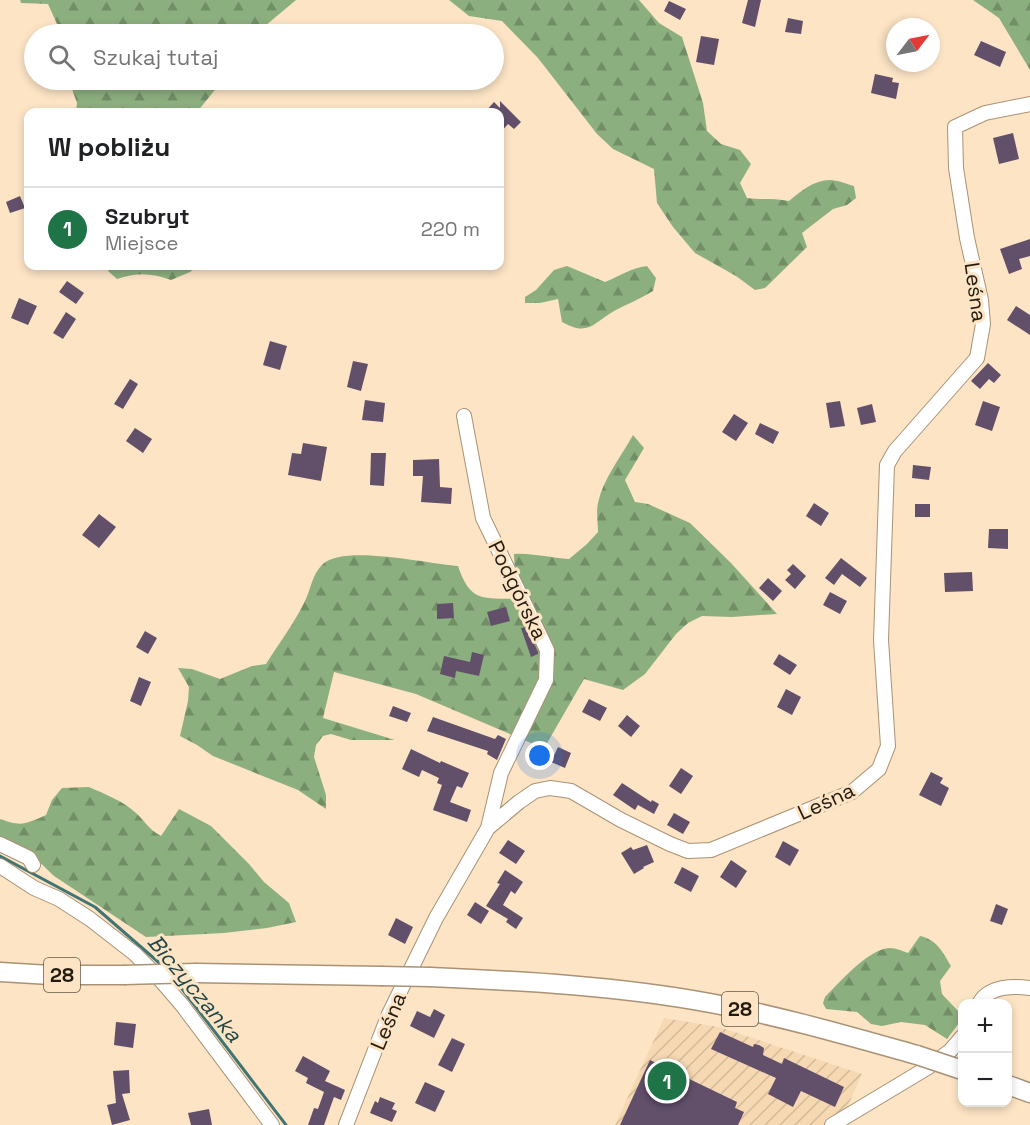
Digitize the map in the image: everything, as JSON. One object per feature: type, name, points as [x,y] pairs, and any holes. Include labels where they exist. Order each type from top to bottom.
[{"type":"main road","name":"28","points":[[0,972],[50,975],[196,973],[430,977],[559,984],[655,994],[769,1015],[958,1068]]},
{"type":"main road","points":[[1012,1086],[1030,1093]]},
{"type":"street","name":"Leśna","points":[[346,1125],[389,1014],[436,918],[488,828],[535,791],[550,788],[571,791],[621,820],[670,844],[688,851],[711,850],[852,792],[879,769],[888,746],[881,640],[887,465],[895,451],[977,358],[983,324],[981,300],[967,238],[956,168],[955,127],[985,113],[1030,104]]},
{"type":"street","name":"Podgórska","points":[[464,416],[483,518],[547,650],[546,680],[501,773],[488,828]]},
{"type":"street","points":[[0,844],[29,858],[33,865]]},
{"type":"street","points":[[0,866],[90,919],[135,954],[182,1005],[272,1125]]},
{"type":"street","points":[[982,999],[994,991],[1017,986],[1030,988]]},
{"type":"street","points":[[832,1125],[927,1068],[958,1042]]},
{"type":"shaded area","points":[[664,1018],[719,1027],[862,1074],[847,1108],[828,1120],[826,1125],[615,1125]]},
{"type":"green space","points":[[20,0],[296,0],[267,24],[57,24],[48,4],[21,3]]},
{"type":"green space","points":[[449,0],[639,0],[659,23],[682,37],[703,103],[707,131],[721,144],[740,150],[751,164],[740,183],[747,198],[789,201],[813,184],[830,180],[854,186],[856,198],[847,205],[833,209],[802,233],[807,247],[765,288],[755,290],[736,276],[695,253],[657,203],[654,169],[613,149],[597,134],[538,58],[502,21],[469,16]]},
{"type":"green space","points":[[973,0],[1030,0],[1030,70],[999,18]]},
{"type":"green space","points":[[72,90],[215,90],[200,108],[76,108]]},
{"type":"green space","points":[[567,266],[605,282],[631,270],[647,266],[656,278],[653,291],[614,311],[590,327],[579,328],[562,322],[558,299],[540,303],[525,303],[525,297],[536,290],[554,270]]},
{"type":"green space","points":[[193,270],[171,280],[144,274],[117,279],[108,271]]},
{"type":"green space","points":[[633,435],[644,448],[625,480],[635,502],[648,504],[690,523],[731,563],[777,614],[702,616],[688,623],[676,634],[645,674],[623,690],[584,679],[546,745],[531,743],[416,694],[334,672],[323,718],[395,740],[351,740],[331,734],[323,736],[316,745],[314,757],[326,795],[326,809],[298,790],[213,756],[180,736],[189,687],[178,668],[192,669],[220,679],[252,666],[266,664],[301,609],[316,572],[323,564],[334,558],[367,555],[458,566],[467,586],[479,596],[516,599],[514,554],[569,559],[598,532],[597,510],[600,494]]},
{"type":"green space","points":[[89,787],[125,805],[161,836],[179,809],[211,826],[264,882],[289,903],[296,922],[224,933],[146,937],[54,876],[26,849],[0,836],[0,819],[19,824],[33,821],[46,815],[52,800],[62,788]]},
{"type":"green space","points":[[920,936],[935,943],[951,966],[940,981],[942,994],[958,1011],[958,1024],[947,1039],[925,1025],[901,1022],[882,1026],[871,1024],[857,1012],[826,1009],[823,1003],[825,997],[864,960],[890,948],[908,953]]},
{"type":"building","points":[[748,0],[761,0],[755,27],[742,23]]},
{"type":"building","points":[[669,1],[686,9],[680,20],[664,11]]},
{"type":"building","points":[[788,18],[803,21],[801,34],[785,32]]},
{"type":"building","points":[[701,36],[719,39],[714,65],[696,62]]},
{"type":"building","points":[[981,41],[1006,52],[1000,67],[974,55]]},
{"type":"building","points":[[875,74],[893,78],[892,82],[899,83],[896,99],[871,93]]},
{"type":"building","points":[[500,101],[521,122],[514,129],[508,124],[504,128],[504,108],[500,108]]},
{"type":"building","points":[[494,102],[500,108],[489,108]]},
{"type":"building","points":[[1013,133],[1019,159],[999,164],[993,138]]},
{"type":"building","points":[[20,196],[24,208],[10,213],[6,202]]},
{"type":"building","points":[[1030,239],[1030,256],[1019,259],[1022,269],[1009,274],[1000,249]]},
{"type":"building","points":[[67,281],[84,293],[76,304],[59,292]]},
{"type":"building","points":[[19,298],[37,306],[28,325],[11,318]]},
{"type":"building","points":[[1016,306],[1030,315],[1030,335],[1007,320]]},
{"type":"building","points":[[66,312],[76,319],[63,339],[53,333]]},
{"type":"building","points":[[270,341],[287,346],[280,370],[263,365]]},
{"type":"building","points":[[353,361],[368,364],[361,391],[347,387]]},
{"type":"building","points":[[988,363],[1001,375],[994,383],[989,379],[980,389],[971,381]]},
{"type":"building","points":[[130,379],[138,384],[123,409],[114,404]]},
{"type":"building","points":[[365,400],[385,403],[383,422],[362,420]]},
{"type":"building","points":[[840,401],[845,426],[830,428],[826,403]]},
{"type":"building","points":[[983,401],[1000,407],[992,431],[975,425]]},
{"type":"building","points":[[872,404],[876,422],[861,425],[857,408]]},
{"type":"building","points":[[734,414],[748,423],[736,441],[722,432]]},
{"type":"building","points":[[760,423],[779,432],[773,444],[755,434]]},
{"type":"building","points":[[135,428],[152,439],[143,453],[126,441]]},
{"type":"building","points":[[303,443],[327,447],[321,481],[288,475],[292,453],[301,454]]},
{"type":"building","points":[[371,453],[386,453],[384,486],[370,485]]},
{"type":"building","points":[[439,459],[440,487],[452,488],[451,504],[421,502],[423,476],[413,476],[413,460]]},
{"type":"building","points":[[913,465],[931,467],[929,480],[912,478]]},
{"type":"building","points":[[814,503],[829,513],[821,526],[806,516]]},
{"type":"building","points":[[915,504],[930,504],[930,517],[915,517]]},
{"type":"building","points":[[99,514],[116,527],[99,548],[82,535]]},
{"type":"building","points":[[989,529],[1008,529],[1008,549],[988,548]]},
{"type":"building","points":[[841,558],[867,578],[860,587],[842,574],[834,585],[825,578]]},
{"type":"building","points":[[793,564],[806,576],[795,589],[785,580],[791,574],[787,570]]},
{"type":"building","points":[[972,572],[973,591],[945,592],[944,573]]},
{"type":"building","points":[[768,578],[782,591],[773,601],[759,588]]},
{"type":"building","points":[[830,592],[847,601],[840,614],[823,605]]},
{"type":"building","points":[[453,603],[454,618],[437,619],[437,604]]},
{"type":"building","points":[[506,607],[510,621],[491,626],[487,612]]},
{"type":"building","points":[[526,627],[538,652],[531,657],[521,628]]},
{"type":"building","points":[[145,631],[157,638],[148,654],[136,647]]},
{"type":"building","points":[[472,652],[484,655],[479,676],[456,671],[455,678],[440,674],[444,656],[470,662]]},
{"type":"building","points":[[779,654],[797,665],[790,675],[773,664]]},
{"type":"building","points":[[139,677],[151,682],[141,706],[130,701]]},
{"type":"building","points":[[786,689],[801,697],[792,715],[777,707]]},
{"type":"building","points":[[589,699],[607,708],[600,721],[582,712]]},
{"type":"building","points":[[393,706],[411,713],[407,722],[389,716]]},
{"type":"building","points":[[627,715],[640,726],[631,737],[618,726]]},
{"type":"building","points":[[433,717],[495,739],[498,735],[506,739],[497,760],[487,754],[488,751],[427,731]]},
{"type":"building","points":[[558,747],[571,753],[565,768],[551,762]]},
{"type":"building","points":[[411,749],[440,763],[441,761],[469,773],[462,788],[457,786],[450,802],[471,810],[467,822],[433,810],[442,785],[437,783],[439,778],[422,770],[419,777],[402,769]]},
{"type":"building","points":[[681,768],[693,776],[681,794],[669,786]]},
{"type":"building","points":[[931,772],[943,778],[940,783],[949,788],[941,806],[919,795]]},
{"type":"building","points":[[622,783],[651,802],[652,800],[659,804],[654,814],[638,805],[635,810],[613,795]]},
{"type":"building","points":[[674,813],[690,822],[683,834],[667,825]]},
{"type":"building","points":[[508,840],[525,851],[516,864],[499,853]]},
{"type":"building","points":[[783,841],[799,850],[790,866],[775,857]]},
{"type":"building","points":[[647,845],[654,862],[634,874],[621,853],[631,847],[633,850]]},
{"type":"building","points":[[731,860],[747,871],[736,888],[720,877]]},
{"type":"building","points":[[682,867],[699,876],[691,892],[674,883]]},
{"type":"building","points":[[505,870],[523,882],[515,894],[511,891],[503,905],[523,918],[516,929],[506,922],[508,919],[486,906],[500,884],[497,883]]},
{"type":"building","points":[[475,902],[489,911],[481,924],[467,915]]},
{"type":"building","points":[[996,904],[1008,909],[1002,925],[990,921]]},
{"type":"building","points":[[396,918],[413,927],[405,944],[388,935]]},
{"type":"building","points":[[434,1009],[445,1015],[434,1038],[410,1026],[417,1011],[430,1017]]},
{"type":"building","points":[[116,1022],[136,1024],[133,1048],[114,1045]]},
{"type":"building","points":[[720,1032],[753,1047],[754,1044],[759,1045],[764,1048],[763,1055],[782,1064],[784,1058],[844,1087],[835,1107],[801,1091],[793,1107],[768,1094],[776,1078],[711,1049]]},
{"type":"building","points":[[452,1038],[465,1044],[452,1072],[438,1065]]},
{"type":"building","points":[[303,1056],[330,1071],[325,1081],[345,1090],[341,1100],[334,1097],[324,1125],[308,1125],[314,1108],[318,1109],[324,1092],[306,1083],[308,1078],[295,1071]]},
{"type":"building","points":[[650,1060],[737,1102],[735,1108],[744,1112],[738,1125],[620,1125]]},
{"type":"building","points":[[129,1070],[130,1093],[122,1094],[130,1120],[112,1125],[107,1105],[116,1103],[113,1071]]},
{"type":"building","points":[[425,1082],[445,1091],[435,1112],[415,1103]]},
{"type":"building","points":[[380,1097],[395,1103],[392,1109],[397,1111],[392,1122],[370,1113],[375,1101],[378,1103]]},
{"type":"building","points":[[209,1109],[212,1125],[191,1125],[188,1113]]},
{"type":"waterway","name":"Biczyczanka","points":[[0,856],[95,907],[164,967]]},
{"type":"waterway","name":"Biczyczanka","points":[[176,981],[286,1125]]},
{"type":"place","name":"Szubryt","points":[[667,1081]]}]
